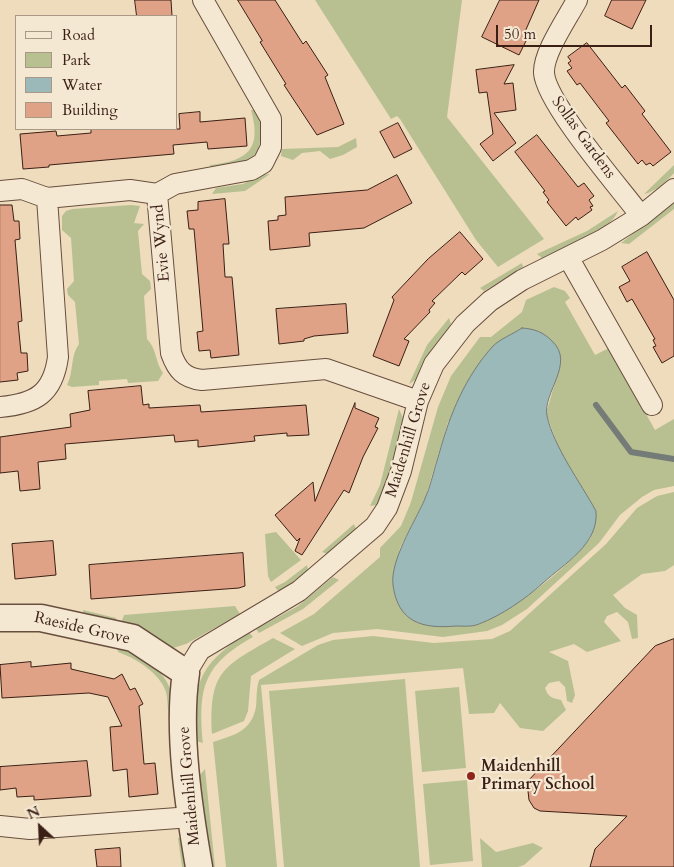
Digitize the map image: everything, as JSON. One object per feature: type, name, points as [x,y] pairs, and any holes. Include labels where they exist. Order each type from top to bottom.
[{"type":"street","points":[[157,194],[175,184],[251,170],[262,163],[271,147],[270,119],[203,0]]},
{"type":"street","name":"Sollas Gardens","points":[[577,0],[547,57],[544,74],[553,101],[641,216]]},
{"type":"street","points":[[0,191],[22,189],[47,198],[58,357],[56,370],[47,387],[29,403],[0,407]]},
{"type":"street","name":"Maidenhill Grove","points":[[199,867],[191,817],[182,698],[186,673],[200,650],[299,591],[375,526],[387,508],[401,471],[418,401],[434,364],[465,324],[490,301],[522,280],[602,240],[641,216],[674,189]]},
{"type":"street","name":"Evie Wynd","points":[[47,198],[130,190],[157,194],[171,353],[181,373],[190,379],[202,380],[326,369],[418,401]]},
{"type":"street","points":[[568,257],[652,405]]},
{"type":"street","name":"Raeside Grove","points":[[0,618],[41,618],[133,638],[186,673]]},
{"type":"street","points":[[0,826],[30,829],[191,817]]},
{"type":"green space","points":[[315,0],[462,0],[447,117],[544,239],[498,267],[476,240],[400,119],[397,116],[391,119]]},
{"type":"green space","points":[[251,110],[257,110],[261,125],[260,142],[254,156],[241,165],[213,171],[210,165],[234,160],[249,151],[255,134]]},
{"type":"green space","points":[[356,138],[357,147],[343,155],[330,159],[320,151],[302,153],[293,160],[281,156],[282,149],[338,147]]},
{"type":"green space","points":[[674,165],[674,173],[667,180],[657,189],[644,194]]},
{"type":"green space","points":[[270,174],[245,191],[212,194],[216,188],[243,184],[260,175]]},
{"type":"green space","points":[[674,202],[674,209],[629,244],[621,243]]},
{"type":"green space","points":[[140,206],[134,223],[144,224],[138,231],[142,274],[150,281],[151,289],[144,296],[147,339],[153,347],[163,373],[158,381],[128,383],[127,379],[99,381],[99,385],[72,387],[67,385],[74,354],[79,344],[75,302],[68,295],[67,289],[74,281],[71,238],[62,230],[62,216],[66,211],[72,209]]},
{"type":"green space","points":[[618,211],[613,219],[596,233],[542,258],[537,254],[587,231]]},
{"type":"green space","points":[[522,263],[523,267],[484,291],[480,288]]},
{"type":"green space","points":[[554,287],[565,291],[570,298],[565,302],[595,355],[609,348],[655,430],[674,419],[674,486],[654,490],[642,497],[620,515],[599,543],[527,609],[502,625],[487,631],[443,637],[377,629],[333,633],[302,646],[280,633],[314,614],[380,557],[380,548],[401,526],[411,502],[438,407],[451,376],[480,337],[491,337],[522,312],[526,300]],"holes":[[[558,373],[546,413],[591,537],[579,551],[553,576],[524,598],[477,625],[393,584],[400,548],[425,499],[448,422]]]},
{"type":"green space","points":[[449,318],[451,324],[427,357],[417,379],[409,384],[427,345]]},
{"type":"green space","points":[[399,409],[403,418],[386,486],[377,505],[370,506],[380,485]]},
{"type":"green space","points":[[674,492],[674,565],[665,571],[642,574],[613,595],[625,608],[637,615],[638,638],[632,639],[628,622],[617,612],[607,616],[604,622],[621,641],[587,652],[574,644],[549,652],[568,661],[575,695],[572,703],[567,701],[565,687],[559,681],[549,683],[545,688],[549,695],[561,700],[566,710],[543,731],[520,728],[500,703],[494,713],[469,714],[463,668],[261,685],[277,867],[226,867],[213,742],[235,734],[250,722],[256,707],[259,680],[318,645],[333,640],[373,636],[434,643],[492,639],[510,631],[606,544],[637,508],[657,496]]},
{"type":"green space","points":[[354,524],[356,529],[328,554],[322,552]]},
{"type":"green space","points":[[276,532],[301,560],[271,582],[268,576],[265,534]]},
{"type":"green space","points":[[307,565],[308,570],[291,586],[279,592],[275,587],[285,582]]},
{"type":"green space","points":[[333,577],[339,580],[303,609],[259,633],[256,629],[298,606]]},
{"type":"green space","points":[[235,606],[240,614],[186,644],[170,649],[121,623],[124,615]]},
{"type":"green space","points":[[83,610],[116,618],[116,623],[84,616]]},
{"type":"green space","points":[[249,632],[253,637],[236,647],[223,658],[207,680],[203,693],[202,707],[203,743],[196,741],[196,704],[202,677],[209,665],[219,654]]},
{"type":"green space","points":[[273,638],[295,649],[251,676],[248,711],[244,721],[212,734],[213,697],[222,674],[230,665]]},
{"type":"green space","points":[[117,645],[148,662],[167,681],[172,697],[174,720],[169,723],[168,703],[163,685],[146,667],[118,652]]},
{"type":"green space","points":[[405,679],[420,867],[284,867],[269,691]]},
{"type":"green space","points":[[459,687],[466,768],[422,772],[415,691]]},
{"type":"green space","points":[[205,769],[215,867],[210,867],[200,775]]},
{"type":"green space","points":[[467,780],[473,861],[430,865],[423,784]]},
{"type":"green space","points":[[178,838],[184,838],[188,867],[182,867]]},
{"type":"green space","points":[[480,838],[496,852],[533,843],[543,848],[524,865],[518,867],[482,867]]},
{"type":"water","points":[[522,328],[542,333],[552,341],[558,350],[561,359],[560,368],[549,398],[547,416],[550,428],[561,452],[596,511],[592,533],[579,552],[570,560],[528,595],[496,616],[471,626],[444,627],[414,621],[400,608],[393,585],[393,575],[399,554],[431,483],[443,439],[454,410],[474,370],[493,346]]},
{"type":"building","points":[[135,0],[171,0],[172,15],[137,15]]},
{"type":"building","points":[[238,0],[275,0],[303,44],[306,41],[328,75],[325,77],[344,124],[317,135],[284,85],[286,84],[260,42],[262,41]]},
{"type":"building","points":[[500,0],[539,0],[524,34],[528,37],[519,55],[482,37]]},
{"type":"building","points":[[612,0],[646,0],[632,29],[605,16]]},
{"type":"building","points":[[587,43],[622,88],[625,85],[645,111],[642,114],[671,152],[653,166],[650,163],[646,165],[642,160],[638,164],[606,123],[609,121],[580,83],[577,85],[567,71],[572,68],[568,63],[571,61],[568,57]]},
{"type":"building","points":[[514,65],[504,84],[513,83],[516,110],[494,113],[516,143],[493,161],[480,144],[493,134],[487,92],[479,93],[476,70]]},
{"type":"building","points":[[200,112],[200,122],[245,118],[247,146],[208,149],[207,142],[173,145],[174,154],[23,169],[20,134],[56,131],[57,136],[91,133],[91,130],[178,130],[180,129],[179,114]]},
{"type":"building","points":[[398,123],[412,149],[394,158],[380,132]]},
{"type":"building","points":[[537,135],[578,187],[584,183],[594,196],[589,200],[593,206],[590,207],[592,210],[578,220],[576,217],[566,226],[547,202],[549,200],[543,192],[545,191],[515,152]]},
{"type":"building","points":[[397,175],[412,203],[364,228],[309,233],[310,246],[270,250],[268,221],[278,220],[278,216],[286,215],[285,197],[367,190]]},
{"type":"building","points":[[225,199],[229,244],[223,244],[225,277],[232,277],[239,355],[211,358],[210,350],[199,351],[197,332],[203,331],[194,229],[189,229],[187,211],[198,210],[198,202]]},
{"type":"building","points":[[0,205],[12,205],[14,221],[19,221],[20,239],[15,240],[22,321],[18,322],[21,353],[27,353],[28,371],[17,373],[18,380],[0,382]]},
{"type":"building","points":[[460,232],[483,259],[465,275],[462,272],[432,301],[435,303],[429,310],[430,312],[404,339],[409,341],[399,366],[373,356],[394,300],[392,297],[428,259]]},
{"type":"building","points":[[647,252],[674,300],[674,356],[662,363],[653,347],[656,346],[653,340],[655,339],[632,299],[627,302],[619,287],[630,281],[622,267]]},
{"type":"building","points":[[346,304],[348,333],[314,336],[304,339],[304,341],[279,344],[276,309]]},
{"type":"building","points":[[141,386],[143,405],[149,404],[149,408],[200,405],[201,412],[306,405],[309,435],[287,436],[287,433],[254,436],[255,441],[198,447],[198,440],[175,442],[174,435],[65,444],[66,459],[38,462],[40,489],[20,491],[18,471],[0,473],[0,437],[71,427],[70,414],[90,410],[88,391]]},
{"type":"building","points":[[355,403],[355,408],[379,418],[375,427],[378,428],[363,457],[349,493],[344,490],[302,555],[295,551],[300,538],[297,541],[275,515],[313,482],[315,501]]},
{"type":"building","points":[[53,541],[56,575],[15,579],[12,544]]},
{"type":"building","points":[[243,553],[245,586],[239,588],[91,599],[89,565]]},
{"type":"building","points":[[674,639],[674,867],[590,867],[595,849],[627,816],[540,811],[534,808],[529,800],[527,782],[655,646]]},
{"type":"building","points":[[31,662],[31,667],[71,663],[71,669],[114,679],[122,674],[130,690],[135,688],[143,704],[139,706],[144,764],[155,763],[158,794],[129,797],[127,769],[113,771],[110,727],[122,726],[108,697],[89,693],[2,698],[0,665]]},
{"type":"building","points":[[87,761],[91,796],[34,800],[34,796],[17,797],[16,788],[0,790],[0,767]]},
{"type":"building","points":[[120,848],[121,867],[97,867],[95,850]]},
{"type":"waterway","points":[[596,405],[631,452],[674,459]]},
{"type":"place","name":"Maidenhill Primary School","points":[[471,776]]}]
